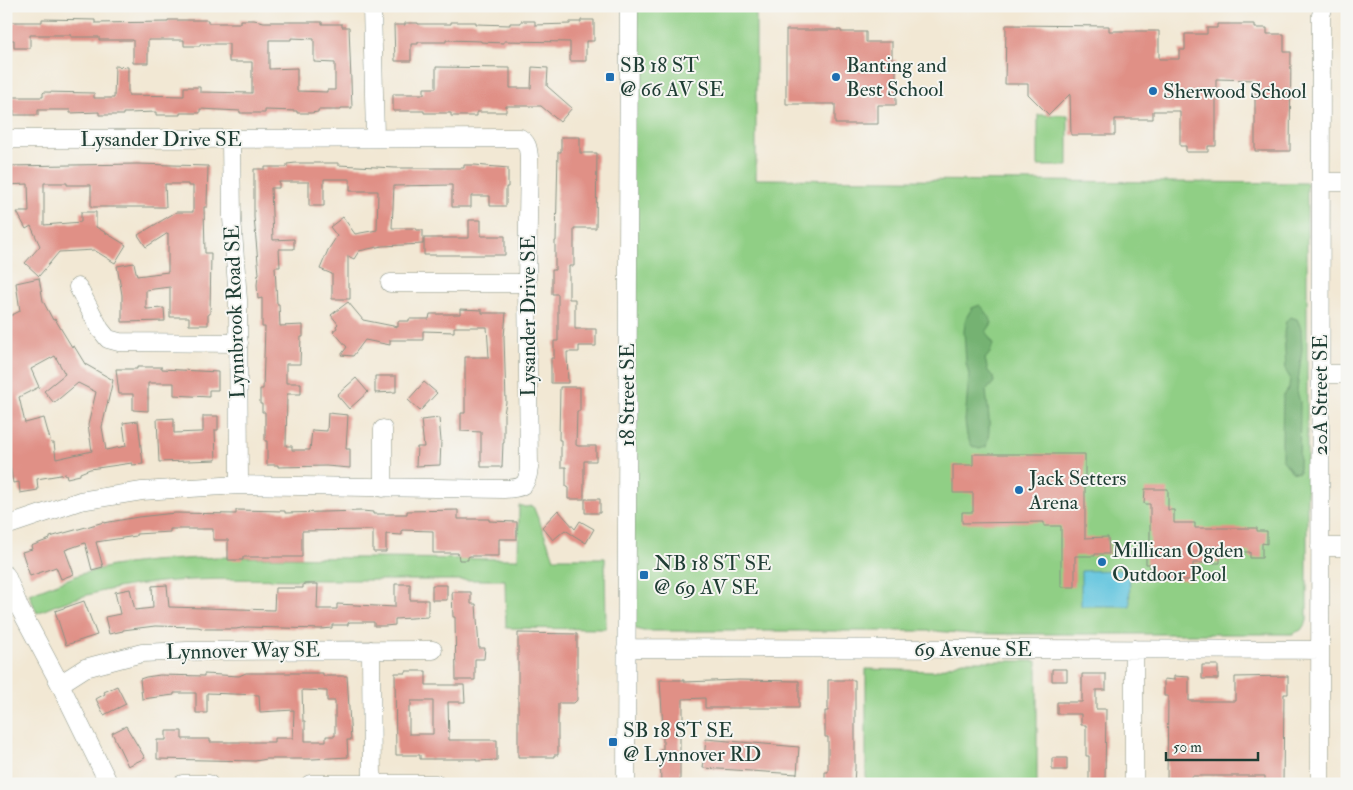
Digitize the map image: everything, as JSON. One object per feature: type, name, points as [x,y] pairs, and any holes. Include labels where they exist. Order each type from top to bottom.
[{"type":"street","points":[[372,6],[375,138]]},
{"type":"street","name":"18 Street SE","points":[[626,784],[629,6]]},
{"type":"street","name":"20A Street SE","points":[[1320,784],[1320,374],[1322,15],[1324,6]]},
{"type":"street","name":"Lysander Drive SE","points":[[6,139],[520,138],[528,148],[529,157],[527,284],[529,468],[525,484],[517,488],[504,489],[239,485],[142,491],[80,501],[6,526]]},
{"type":"street","name":"Lynnbrook Road SE","points":[[231,140],[232,218],[239,343],[239,485]]},
{"type":"street","points":[[1321,182],[1347,182]]},
{"type":"street","points":[[390,283],[527,284]]},
{"type":"street","points":[[78,287],[100,329],[108,339],[119,342],[239,343]]},
{"type":"street","points":[[1320,374],[1347,374]]},
{"type":"street","points":[[383,429],[383,488]]},
{"type":"street","points":[[1320,547],[1347,547]]},
{"type":"street","points":[[6,575],[20,609],[60,684],[109,784]]},
{"type":"street","name":"69 Avenue SE","points":[[626,648],[1320,650]]},
{"type":"street","points":[[1134,649],[1134,784]]},
{"type":"street","points":[[371,650],[372,783]]},
{"type":"street","name":"Lynnover Way SE","points":[[60,684],[85,668],[142,653],[187,651],[434,650]]},
{"type":"street","points":[[182,784],[209,784]]},
{"type":"street","points":[[310,784],[436,784]]},
{"type":"green space","points":[[629,6],[756,6],[756,179],[1307,183],[1307,621],[1301,630],[1292,634],[972,634],[934,631],[643,631],[626,626]]},
{"type":"green space","points":[[1038,115],[1068,115],[1068,166],[1038,166]]},
{"type":"green space","points":[[980,305],[992,323],[986,332],[993,344],[990,353],[985,359],[988,371],[993,377],[994,382],[986,391],[989,419],[988,440],[986,447],[979,449],[972,446],[967,436],[965,421],[969,375],[966,363],[964,331],[966,318],[972,308]]},
{"type":"green space","points":[[1290,317],[1297,319],[1301,328],[1302,349],[1297,391],[1300,402],[1299,473],[1292,472],[1282,459],[1283,397],[1289,388],[1290,378],[1286,371],[1284,333],[1286,321]]},
{"type":"green space","points":[[519,505],[525,507],[533,506],[554,558],[605,558],[606,627],[604,629],[506,628],[505,580],[232,579],[167,582],[134,585],[102,591],[70,600],[37,613],[29,594],[81,574],[112,566],[151,561],[217,557],[518,559]]},
{"type":"green space","points":[[963,661],[1037,661],[1037,784],[866,784],[866,669],[934,671]]},
{"type":"water","points":[[1129,570],[1130,606],[1081,606],[1081,571]]},
{"type":"building","points":[[42,19],[95,20],[95,23],[208,20],[208,23],[240,23],[240,20],[254,20],[264,22],[342,24],[342,27],[349,27],[352,108],[318,110],[318,112],[311,113],[265,110],[265,113],[240,113],[240,111],[200,109],[200,113],[180,113],[180,115],[156,115],[156,112],[99,115],[99,112],[70,113],[70,110],[38,110],[38,115],[14,115],[14,110],[6,110],[6,97],[43,97],[44,92],[94,93],[94,98],[114,98],[115,66],[128,67],[128,95],[184,96],[184,87],[200,87],[200,92],[252,93],[252,62],[229,62],[229,44],[184,46],[184,40],[148,40],[148,63],[133,63],[133,40],[99,40],[99,37],[71,37],[71,35],[30,35],[30,48],[14,48],[14,40],[6,40],[6,22],[42,22]],"holes":[[[291,38],[314,39],[314,62],[335,63],[335,90],[327,90],[327,92],[297,91],[297,68],[269,69],[269,40],[291,40]]]},
{"type":"building","points":[[581,20],[594,20],[594,41],[586,41],[586,61],[570,61],[570,42],[504,41],[504,43],[446,40],[446,42],[418,42],[418,44],[411,44],[411,61],[395,61],[394,25],[405,25],[405,23],[451,24],[451,22],[476,22],[476,24],[510,25],[510,23],[521,23],[521,21],[535,21],[535,25],[570,24],[570,22],[581,22]]},
{"type":"building","points":[[1217,24],[1255,24],[1255,28],[1267,28],[1267,34],[1284,34],[1284,52],[1291,52],[1290,151],[1255,151],[1255,80],[1216,79],[1216,146],[1208,146],[1208,152],[1186,152],[1186,146],[1180,146],[1180,111],[1153,111],[1153,119],[1115,119],[1115,135],[1071,135],[1070,94],[1049,115],[1028,94],[1028,84],[1005,84],[1006,25],[1109,26],[1109,31],[1159,31],[1159,59],[1179,59],[1179,50],[1185,50],[1185,34],[1207,34],[1207,28],[1217,28]]},
{"type":"building","points":[[786,30],[866,32],[866,42],[892,42],[892,60],[896,60],[896,105],[878,105],[878,124],[835,124],[835,104],[786,104]]},
{"type":"building","points":[[436,67],[510,68],[510,88],[531,88],[532,67],[548,68],[547,86],[572,108],[560,122],[541,106],[506,106],[506,112],[477,112],[477,116],[451,116],[451,113],[424,113],[424,111],[393,111],[393,94],[424,94],[424,88],[436,88]]},
{"type":"building","points":[[561,137],[580,137],[580,153],[597,153],[596,228],[574,228],[574,266],[569,266],[569,299],[575,299],[575,329],[596,329],[596,346],[579,346],[579,352],[567,352],[568,383],[551,383],[551,358],[554,358],[554,341],[558,341],[558,294],[552,294],[552,270],[555,270],[558,152],[561,152]]},
{"type":"building","points":[[338,163],[338,165],[395,168],[464,168],[464,165],[475,165],[508,168],[506,206],[490,206],[490,196],[471,196],[471,207],[452,207],[452,185],[394,186],[392,228],[416,228],[416,230],[423,230],[423,244],[382,246],[359,251],[354,259],[348,256],[350,299],[332,299],[332,274],[320,269],[328,250],[337,236],[330,227],[343,217],[355,234],[377,230],[378,191],[350,191],[350,179],[324,179],[324,206],[309,206],[309,182],[279,182],[279,188],[271,188],[273,240],[294,239],[294,249],[279,249],[280,267],[275,267],[280,326],[303,325],[300,364],[286,364],[286,383],[301,383],[301,394],[287,394],[286,446],[292,446],[292,450],[310,450],[312,430],[327,431],[328,413],[348,415],[346,449],[350,449],[350,468],[326,466],[278,467],[278,465],[267,465],[265,412],[262,412],[262,404],[260,404],[260,389],[263,389],[265,327],[262,327],[262,298],[258,299],[257,285],[259,274],[254,217],[254,169],[287,167],[287,164]]},
{"type":"building","points":[[137,164],[208,166],[207,207],[204,207],[205,253],[211,253],[210,314],[208,314],[208,325],[189,325],[189,317],[170,317],[170,287],[146,290],[146,309],[164,308],[165,321],[122,322],[122,295],[117,266],[134,263],[137,276],[168,272],[168,233],[146,247],[138,235],[176,212],[193,212],[193,186],[188,186],[188,184],[165,184],[166,207],[91,207],[91,185],[44,183],[44,225],[81,222],[81,212],[96,212],[96,227],[126,245],[115,263],[94,250],[59,252],[39,276],[25,263],[40,246],[31,226],[26,229],[17,212],[29,212],[28,184],[6,185],[6,166]]},
{"type":"building","points":[[469,220],[481,220],[481,236],[505,236],[505,255],[424,255],[424,238],[469,238]]},
{"type":"building","points":[[39,278],[43,301],[53,320],[55,319],[72,347],[74,346],[85,364],[113,380],[102,427],[106,450],[126,446],[123,423],[138,421],[143,464],[132,465],[132,463],[90,469],[80,473],[80,475],[67,478],[66,474],[37,479],[38,490],[20,493],[19,482],[13,483],[6,438],[9,437],[6,425],[6,318],[20,311],[16,283]],"holes":[[[55,356],[65,374],[44,391],[54,403],[78,383],[96,392],[88,425],[92,451],[56,459],[54,443],[51,443],[44,418],[25,423],[19,397],[39,387],[31,369]]]},
{"type":"building","points":[[348,302],[363,320],[398,327],[398,321],[429,319],[430,314],[460,314],[460,309],[482,310],[482,313],[506,313],[504,337],[506,402],[502,467],[481,467],[481,432],[461,431],[461,413],[465,413],[465,357],[489,357],[487,327],[454,327],[454,332],[423,331],[423,340],[390,340],[390,345],[365,340],[353,356],[341,355],[347,347],[333,331],[337,328],[338,324],[331,315]]},
{"type":"building","points":[[137,367],[162,367],[162,369],[218,372],[218,390],[209,390],[209,397],[174,395],[174,383],[148,383],[148,411],[133,410],[133,394],[119,394],[116,369],[137,369]]},
{"type":"building","points":[[375,376],[396,376],[396,392],[375,393]]},
{"type":"building","points":[[356,378],[368,392],[349,409],[337,395]]},
{"type":"building","points":[[424,382],[437,393],[420,411],[408,400]]},
{"type":"building","points":[[560,387],[580,387],[580,411],[577,411],[576,445],[596,446],[596,461],[584,461],[584,499],[568,499],[566,467],[561,467],[561,440],[559,440]]},
{"type":"building","points":[[203,416],[218,416],[218,430],[215,430],[216,460],[159,462],[157,419],[174,418],[174,433],[203,432]]},
{"type":"building","points":[[439,418],[441,441],[440,465],[416,466],[417,447],[424,447],[421,420]]},
{"type":"building","name":"Jack Setters Arena","points":[[973,454],[1085,454],[1085,538],[1108,537],[1109,554],[1075,556],[1075,587],[1061,587],[1061,526],[1044,526],[1044,522],[962,523],[962,512],[973,512],[973,493],[953,493],[953,465],[973,465]]},
{"type":"building","points":[[1145,489],[1168,489],[1168,510],[1174,510],[1174,523],[1195,523],[1195,528],[1257,528],[1257,531],[1267,531],[1267,544],[1262,543],[1262,558],[1250,558],[1250,552],[1220,552],[1220,563],[1193,563],[1193,580],[1150,580],[1150,564],[1146,564],[1146,550],[1150,550],[1150,504],[1144,504]]},
{"type":"building","points":[[585,499],[600,499],[600,513],[585,513]]},
{"type":"building","points":[[236,510],[285,511],[285,513],[362,511],[373,512],[373,514],[407,514],[407,511],[458,510],[458,519],[489,519],[489,521],[517,522],[517,539],[499,539],[499,556],[470,556],[468,560],[459,560],[458,553],[433,553],[433,531],[402,530],[402,535],[386,534],[386,552],[373,552],[373,530],[302,531],[302,557],[243,557],[243,560],[228,560],[228,540],[213,540],[213,529],[170,529],[170,532],[136,534],[136,536],[96,542],[103,567],[92,570],[85,543],[65,550],[74,574],[61,579],[56,567],[30,576],[22,552],[32,549],[31,546],[50,539],[50,537],[104,522],[175,513],[236,514]]},
{"type":"building","points":[[558,510],[575,529],[580,521],[594,529],[586,543],[565,530],[553,540],[542,527]]},
{"type":"building","points":[[303,584],[318,584],[317,609],[337,609],[337,604],[395,607],[395,584],[410,584],[410,600],[428,600],[428,617],[395,619],[395,625],[385,626],[374,626],[374,622],[350,622],[348,625],[332,625],[332,628],[321,629],[247,627],[205,629],[198,627],[155,626],[123,630],[109,634],[105,617],[120,614],[115,592],[130,589],[135,610],[153,608],[152,586],[167,585],[169,607],[274,610],[275,588],[303,588]]},
{"type":"building","points":[[432,585],[447,585],[447,600],[432,600]]},
{"type":"building","points":[[452,592],[471,592],[471,604],[476,604],[479,648],[485,648],[484,659],[475,659],[475,680],[456,680],[455,617],[453,617]]},
{"type":"building","points":[[84,601],[97,635],[66,645],[55,611]]},
{"type":"building","points":[[518,633],[577,634],[577,700],[574,703],[558,703],[558,755],[554,755],[554,757],[518,757]]},
{"type":"building","points":[[1202,665],[1218,665],[1218,679],[1202,679]]},
{"type":"building","points":[[1052,669],[1067,669],[1067,681],[1052,681]]},
{"type":"building","points":[[406,671],[426,671],[426,685],[464,685],[465,702],[448,702],[449,740],[497,740],[497,760],[420,759],[420,755],[396,755],[395,673],[406,673]],"holes":[[[411,701],[433,701],[433,734],[409,734],[409,707],[411,707]]]},
{"type":"building","points":[[246,673],[323,673],[323,676],[347,676],[351,740],[347,740],[348,757],[255,761],[157,759],[157,740],[166,740],[166,731],[182,731],[182,739],[210,739],[210,742],[274,742],[274,738],[293,738],[294,710],[260,712],[259,695],[207,693],[207,713],[196,713],[196,693],[174,693],[174,695],[142,699],[140,679],[146,677],[160,675],[204,676],[204,674],[239,676]],"holes":[[[302,690],[327,691],[327,701],[335,701],[335,736],[326,736],[326,741],[305,741]]]},
{"type":"building","points":[[1082,674],[1106,674],[1106,690],[1096,690],[1096,709],[1106,709],[1105,784],[1089,784],[1089,756],[1086,756],[1086,725],[1081,725],[1081,714],[1057,714],[1057,702],[1082,702]]},
{"type":"building","points":[[1174,676],[1189,677],[1189,701],[1235,701],[1235,677],[1288,676],[1288,694],[1284,694],[1283,784],[1265,784],[1265,776],[1192,776],[1192,780],[1179,780],[1179,784],[1168,784],[1168,696],[1164,696],[1164,679],[1174,680]]},
{"type":"building","points":[[660,680],[684,680],[684,682],[739,680],[799,681],[799,708],[705,708],[705,698],[683,699],[683,728],[680,728],[680,784],[661,784],[660,749],[663,749],[663,728]]},
{"type":"building","points":[[828,680],[855,680],[855,768],[854,783],[852,784],[825,784],[825,772],[828,772],[828,737],[825,737],[825,711],[828,711]]},
{"type":"building","points":[[117,686],[126,704],[104,715],[96,699],[105,694],[104,692]]},
{"type":"building","points":[[126,726],[145,758],[128,766],[112,733]]},
{"type":"building","points":[[706,739],[799,747],[797,774],[703,768]]},
{"type":"building","points":[[1052,758],[1067,758],[1067,770],[1052,770]]},
{"type":"place","name":"SB 18 ST @ 66 AV SE","points":[[610,77]]},
{"type":"place","name":"Banting and Best School","points":[[836,77]]},
{"type":"place","name":"Sherwood School","points":[[1153,91]]},
{"type":"place","name":"Jack Setters Arena","points":[[1019,490]]},
{"type":"place","name":"Millican Ogden Outdoor Pool","points":[[1102,562]]},
{"type":"place","name":"NB 18 ST SE @ 69 AV SE","points":[[644,575]]},
{"type":"place","name":"SB 18 ST SE @ Lynnover RD","points":[[613,742]]}]
